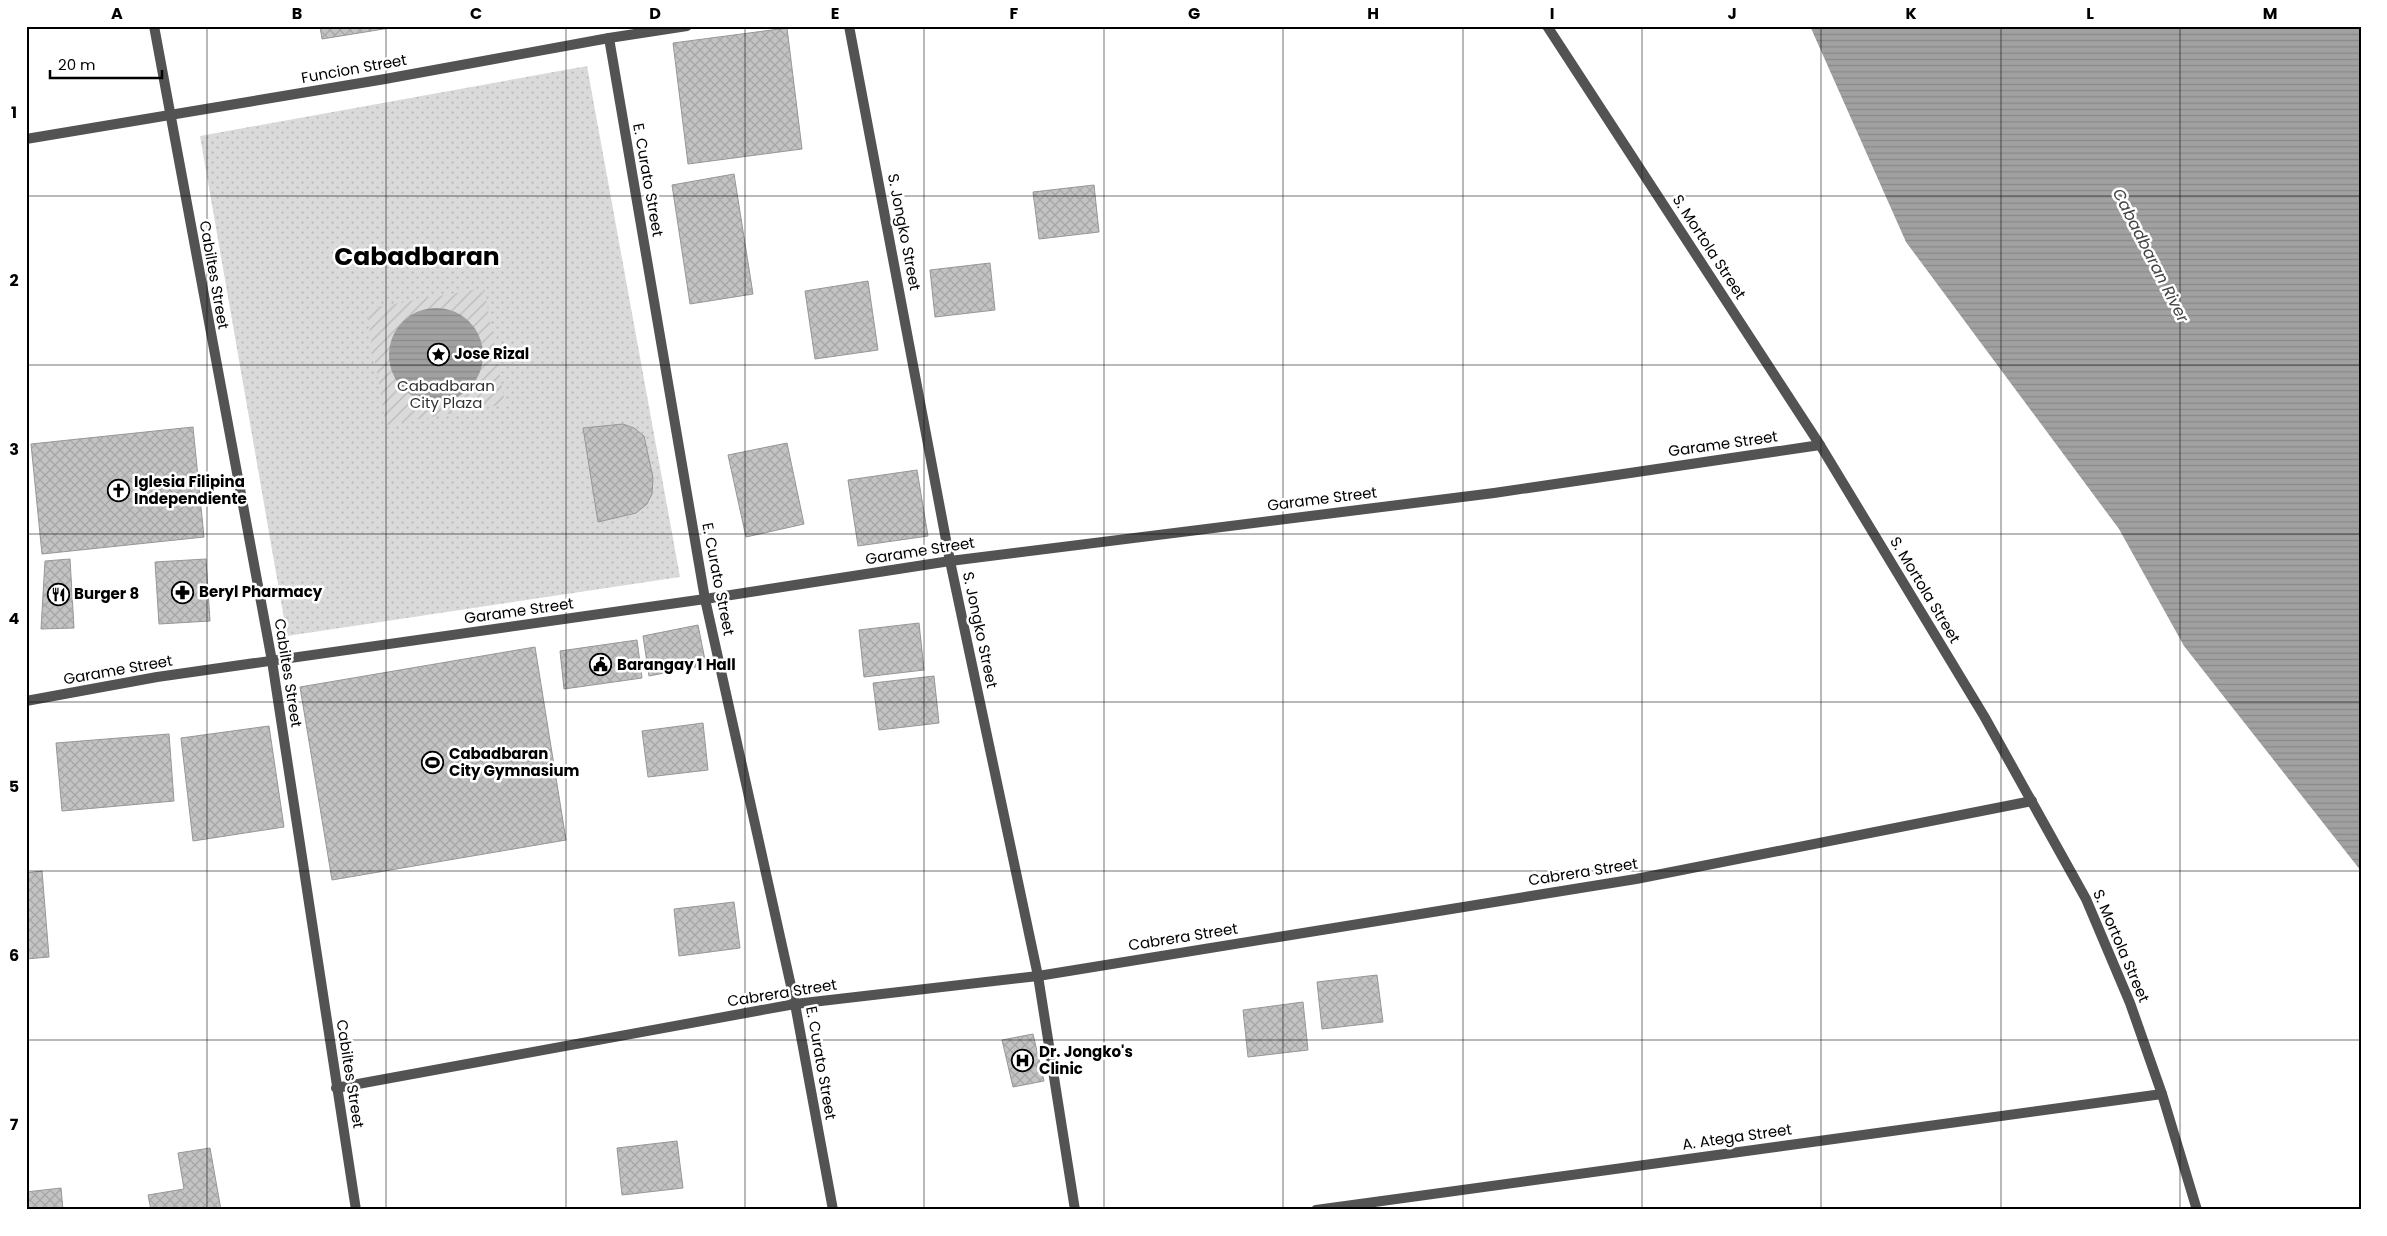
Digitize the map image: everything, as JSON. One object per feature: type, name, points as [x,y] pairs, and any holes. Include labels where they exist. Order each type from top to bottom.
[{"type":"street","name":"Cabiltes Street","points":[[154,26],[169,115],[272,661],[356,1210]]},
{"type":"street","name":"Funcion Street","points":[[26,139],[687,26]]},
{"type":"street","name":"S. Jongko Street","points":[[849,26],[950,561],[1038,976],[1075,1210]]},
{"type":"street","name":"S. Mortola Street","points":[[1547,26],[1820,445],[2032,801],[2086,899],[2130,1003],[2162,1094],[2197,1210]]},
{"type":"street","name":"E. Curato Street","points":[[609,38],[705,600],[795,1004],[833,1210]]},
{"type":"street","name":"Garame Street","points":[[26,701],[157,677],[705,600],[950,561],[1494,492],[1820,445]]},
{"type":"street","name":"Cabrera Street","points":[[336,1088],[795,1004],[1038,976],[1636,879],[2032,801]]},
{"type":"street","name":"A. Atega Street","points":[[1316,1210],[2162,1094]]},
{"type":"green space","name":"Cabadbaran City Plaza","points":[[587,66],[680,577],[287,636],[200,136]]},
{"type":"green space","points":[[484,288],[505,404],[386,425],[366,309]]},
{"type":"water","name":"Cabadbaran River","points":[[1810,26],[2361,26],[2361,871],[2184,646],[2119,529],[1906,242]]},
{"type":"water","points":[[436,308],[454,311],[469,322],[480,337],[483,355],[480,373],[469,388],[454,399],[436,402],[418,399],[403,388],[392,373],[389,355],[392,337],[403,322],[418,311]]},
{"type":"building","points":[[320,26],[402,26],[322,39]]},
{"type":"building","points":[[787,28],[802,149],[688,164],[673,43]]},
{"type":"building","points":[[734,174],[753,294],[690,304],[672,185]]},
{"type":"building","points":[[1094,185],[1099,232],[1039,239],[1033,192]]},
{"type":"building","points":[[990,263],[995,310],[935,317],[930,270]]},
{"type":"building","points":[[868,281],[878,350],[815,359],[805,291]]},
{"type":"building","points":[[623,424],[634,428],[644,436],[653,478],[652,494],[647,504],[636,513],[598,522],[583,428]]},
{"type":"building","name":"Iglesia Filipina Independiente","points":[[193,427],[204,537],[42,554],[31,444]]},
{"type":"building","points":[[787,443],[804,524],[746,537],[728,455]]},
{"type":"building","points":[[917,470],[928,536],[858,546],[848,480]]},
{"type":"building","name":"Burger 8","points":[[70,559],[74,628],[41,629],[45,561]]},
{"type":"building","name":"Beryl Pharmacy","points":[[206,559],[210,621],[159,624],[155,562]]},
{"type":"building","points":[[919,623],[924,670],[864,677],[859,630]]},
{"type":"building","points":[[698,625],[706,665],[649,676],[643,636]]},
{"type":"building","name":"Barangay 1 Hall","points":[[637,640],[642,678],[564,689],[560,651]]},
{"type":"building","name":"Cabadbaran City Gymnasium","points":[[535,647],[566,840],[332,880],[300,687]]},
{"type":"building","points":[[934,676],[939,723],[879,730],[873,683]]},
{"type":"building","points":[[703,723],[708,770],[648,777],[642,731]]},
{"type":"building","points":[[269,726],[284,827],[193,841],[181,738]]},
{"type":"building","points":[[169,734],[174,801],[62,811],[56,743]]},
{"type":"building","points":[[42,871],[49,957],[26,959],[26,873]]},
{"type":"building","points":[[734,902],[740,948],[679,956],[674,909]]},
{"type":"building","points":[[1377,975],[1383,1022],[1322,1029],[1317,982]]},
{"type":"building","points":[[1303,1002],[1308,1050],[1248,1057],[1243,1010]]},
{"type":"building","name":"Dr. Jongko's Clinic","points":[[1033,1034],[1044,1081],[1013,1087],[1002,1040]]},
{"type":"building","points":[[677,1141],[683,1188],[622,1195],[617,1148]]},
{"type":"building","points":[[210,1148],[221,1210],[151,1210],[148,1195],[184,1189],[178,1153]]},
{"type":"building","points":[[61,1188],[63,1210],[26,1210],[26,1192]]},
{"type":"place","name":"Jose Rizal","points":[[438,354]]},
{"type":"place","name":"Iglesia Filipina Independiente","points":[[118,491]]},
{"type":"place","name":"Beryl Pharmacy","points":[[183,592]]},
{"type":"place","name":"Burger 8","points":[[58,594]]},
{"type":"place","name":"Barangay 1 Hall","points":[[601,665]]},
{"type":"place","name":"Cabadbaran City Gymnasium","points":[[433,763]]},
{"type":"place","name":"Dr. Jongko's Clinic","points":[[1023,1061]]},
{"type":"district","name":"Cabadbaran","points":[[417,256]]}]
